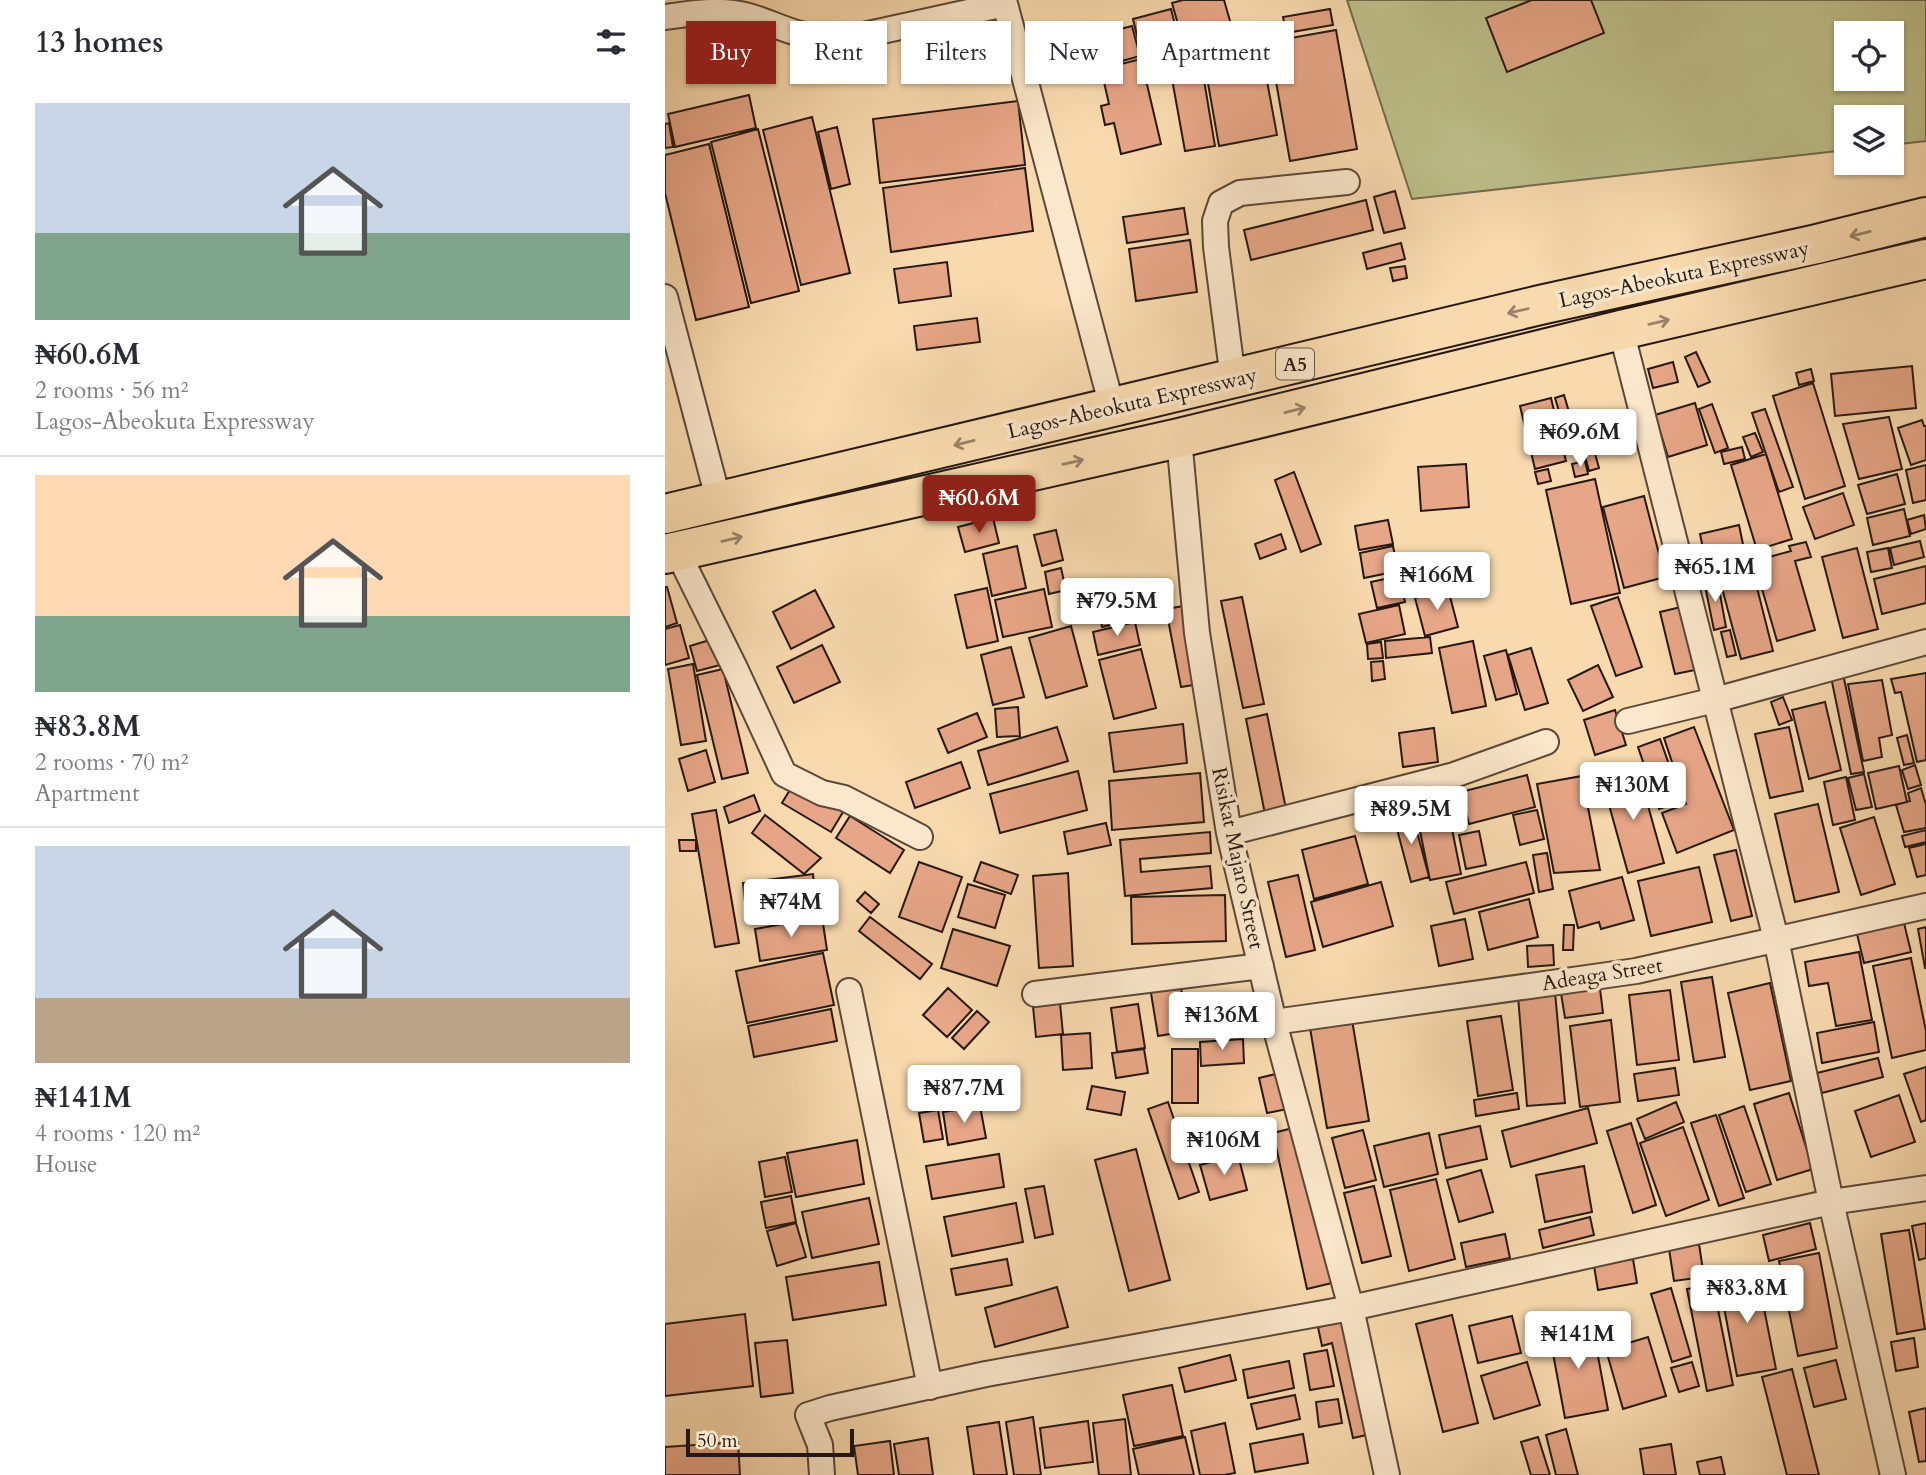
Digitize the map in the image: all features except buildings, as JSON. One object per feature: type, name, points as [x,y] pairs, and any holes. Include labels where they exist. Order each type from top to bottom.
[{"type":"highway","name":"Lagos-Abeokuta Expressway","points":[[665,514],[1540,305],[1926,217]]},
{"type":"highway","name":"Lagos-Abeokuta Expressway","points":[[671,552],[1179,438],[1926,259]]},
{"type":"street","points":[[665,17],[715,11],[737,13],[759,18],[800,34],[850,38],[1005,2],[1112,407]]},
{"type":"street","points":[[1233,379],[1215,221],[1221,203],[1240,192],[1347,182]]},
{"type":"street","points":[[665,298],[719,502]]},
{"type":"street","points":[[1621,331],[1776,939],[1831,1202],[1893,1475]]},
{"type":"street","name":"Risikat Majaro Street","points":[[1179,438],[1197,633],[1229,833],[1274,1022],[1351,1308],[1387,1475]]},
{"type":"street","points":[[671,552],[735,668],[784,774],[822,793],[844,798],[920,837]]},
{"type":"street","points":[[1628,721],[1926,642]]},
{"type":"street","points":[[1229,833],[1454,775],[1546,742]]},
{"type":"street","name":"Adeaga Street","points":[[1274,1022],[1636,971],[1926,906]]},
{"type":"street","points":[[1035,994],[1261,966]]},
{"type":"street","points":[[849,991],[930,1387]]},
{"type":"street","points":[[822,1475],[820,1445],[808,1415],[829,1408],[986,1374],[1351,1308],[1831,1202],[1926,1188]]},
{"type":"green space","points":[[1347,0],[1926,0],[1926,141],[1904,144],[1904,105],[1834,105],[1834,151],[1412,199]]}]
